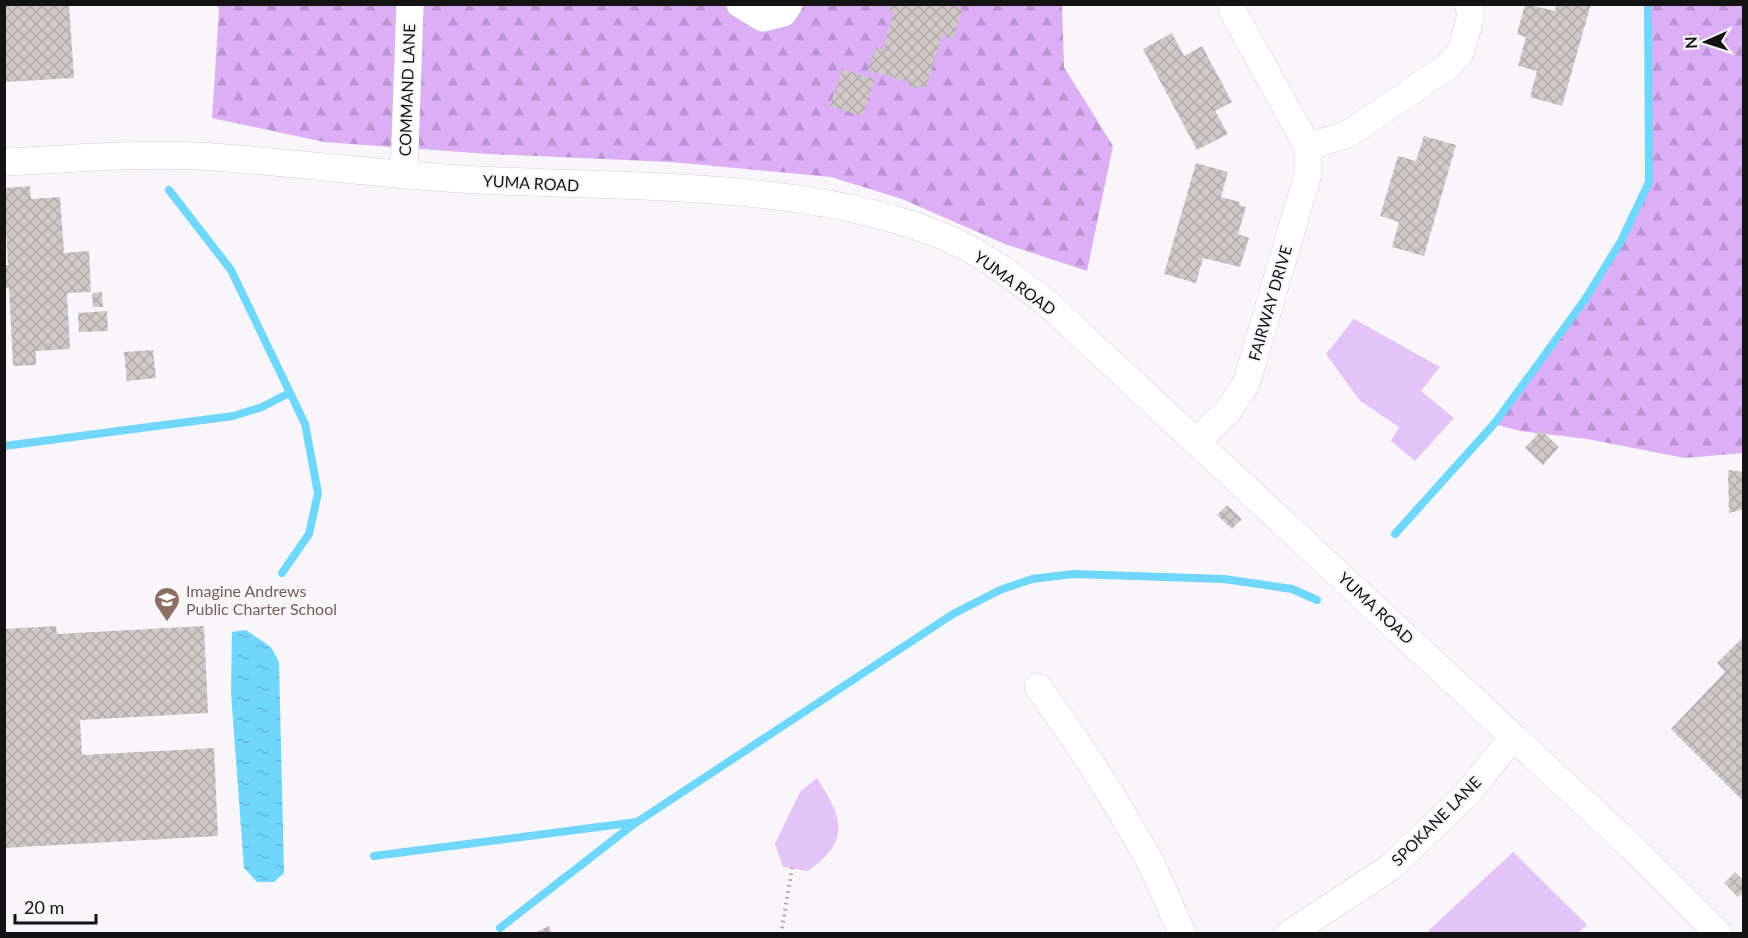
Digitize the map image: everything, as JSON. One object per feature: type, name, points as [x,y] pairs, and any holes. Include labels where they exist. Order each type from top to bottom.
[{"type":"street","name":"COMMAND LANE","points":[[404,176],[410,4]]},
{"type":"street","points":[[740,4],[763,18],[783,13],[789,4]]},
{"type":"street","points":[[1232,4],[1232,10],[1308,147],[1348,134],[1447,67],[1461,51],[1471,15],[1468,4]]},
{"type":"street","name":"FAIRWAY DRIVE","points":[[1197,441],[1228,411],[1246,384],[1308,174],[1308,147]]},
{"type":"street","name":"YUMA ROAD","points":[[4,162],[159,156],[213,157],[404,176],[741,194],[816,203],[894,220],[964,246],[1003,269],[1048,304],[1635,849],[1719,933]]},
{"type":"street","points":[[1038,687],[1081,745],[1149,859],[1183,933]]},
{"type":"street","name":"SPOKANE LANE","points":[[1289,933],[1391,867],[1466,795],[1513,737]]},
{"type":"path","points":[[781,933],[792,868]]},
{"type":"green space","points":[[1062,4],[1064,67],[1113,146],[1087,271],[1005,244],[902,199],[831,177],[671,162],[489,154],[324,142],[212,118],[219,11],[217,5]]},
{"type":"green space","points":[[1648,5],[1743,5],[1743,453],[1685,458],[1587,439],[1520,431],[1494,424],[1586,298],[1621,241],[1649,182]]},
{"type":"shaded area","points":[[1354,319],[1440,367],[1421,391],[1454,418],[1415,461],[1391,441],[1399,427],[1360,401],[1326,354]]},
{"type":"shaded area","points":[[817,778],[837,816],[837,838],[822,860],[808,871],[783,867],[775,844],[800,792]]},
{"type":"shaded area","points":[[1513,852],[1587,925],[1578,933],[1430,933],[1428,931]]},
{"type":"water","points":[[246,630],[271,647],[279,662],[284,873],[274,882],[257,882],[244,868],[231,693],[232,632]]},
{"type":"building","points":[[5,4],[69,4],[74,78],[5,82]]},
{"type":"building","points":[[891,4],[947,4],[962,9],[953,39],[942,35],[926,88],[917,86],[916,89],[910,87],[911,83],[868,70],[876,47],[883,49],[894,12],[889,11]]},
{"type":"building","points":[[1525,4],[1555,11],[1556,4],[1591,4],[1562,106],[1530,97],[1537,71],[1518,66],[1526,37],[1517,34]]},
{"type":"building","points":[[1172,33],[1184,56],[1202,46],[1232,102],[1215,111],[1228,134],[1197,150],[1143,49]]},
{"type":"building","points":[[842,69],[875,79],[862,116],[830,106]]},
{"type":"building","points":[[1424,136],[1456,145],[1424,256],[1392,247],[1399,222],[1380,216],[1398,156],[1416,161]]},
{"type":"building","points":[[1196,163],[1228,172],[1221,197],[1240,202],[1239,205],[1246,207],[1238,234],[1249,238],[1240,267],[1203,258],[1196,283],[1164,274]]},
{"type":"building","points":[[30,186],[31,199],[60,197],[64,253],[89,251],[91,292],[67,293],[70,349],[36,351],[36,365],[13,366],[9,288],[4,288],[4,265],[8,265],[4,188]]},
{"type":"building","points":[[102,292],[103,307],[93,307],[92,293]]},
{"type":"building","points":[[107,311],[108,331],[79,332],[78,313]]},
{"type":"building","points":[[153,350],[156,378],[127,381],[124,352]]},
{"type":"building","points":[[1541,430],[1559,447],[1543,465],[1525,448]]},
{"type":"building","points":[[1728,470],[1744,472],[1744,509],[1729,513]]},
{"type":"building","points":[[1227,505],[1242,519],[1232,529],[1217,515]]},
{"type":"building","points":[[56,626],[57,634],[204,626],[208,713],[80,720],[82,755],[214,748],[218,836],[4,848],[4,629]]},
{"type":"building","points":[[1744,636],[1744,802],[1671,729],[1725,672],[1717,663]]},
{"type":"building","points":[[1735,872],[1744,881],[1744,891],[1738,897],[1724,883]]},
{"type":"building","points":[[549,926],[552,934],[532,934]]},
{"type":"waterway","points":[[1395,534],[1494,424],[1586,298],[1621,241],[1649,182],[1648,4]]},
{"type":"waterway","points":[[169,190],[231,270],[305,424],[318,493],[309,534],[282,573]]},
{"type":"waterway","points":[[4,446],[233,416],[262,407],[289,393]]},
{"type":"waterway","points":[[374,856],[637,822],[953,614],[1000,590],[1032,579],[1073,574],[1224,579],[1292,589],[1317,600]]},
{"type":"waterway","points":[[500,928],[635,823]]},
{"type":"place","name":"Imagine Andrews Public Charter School","points":[[167,623]]}]
